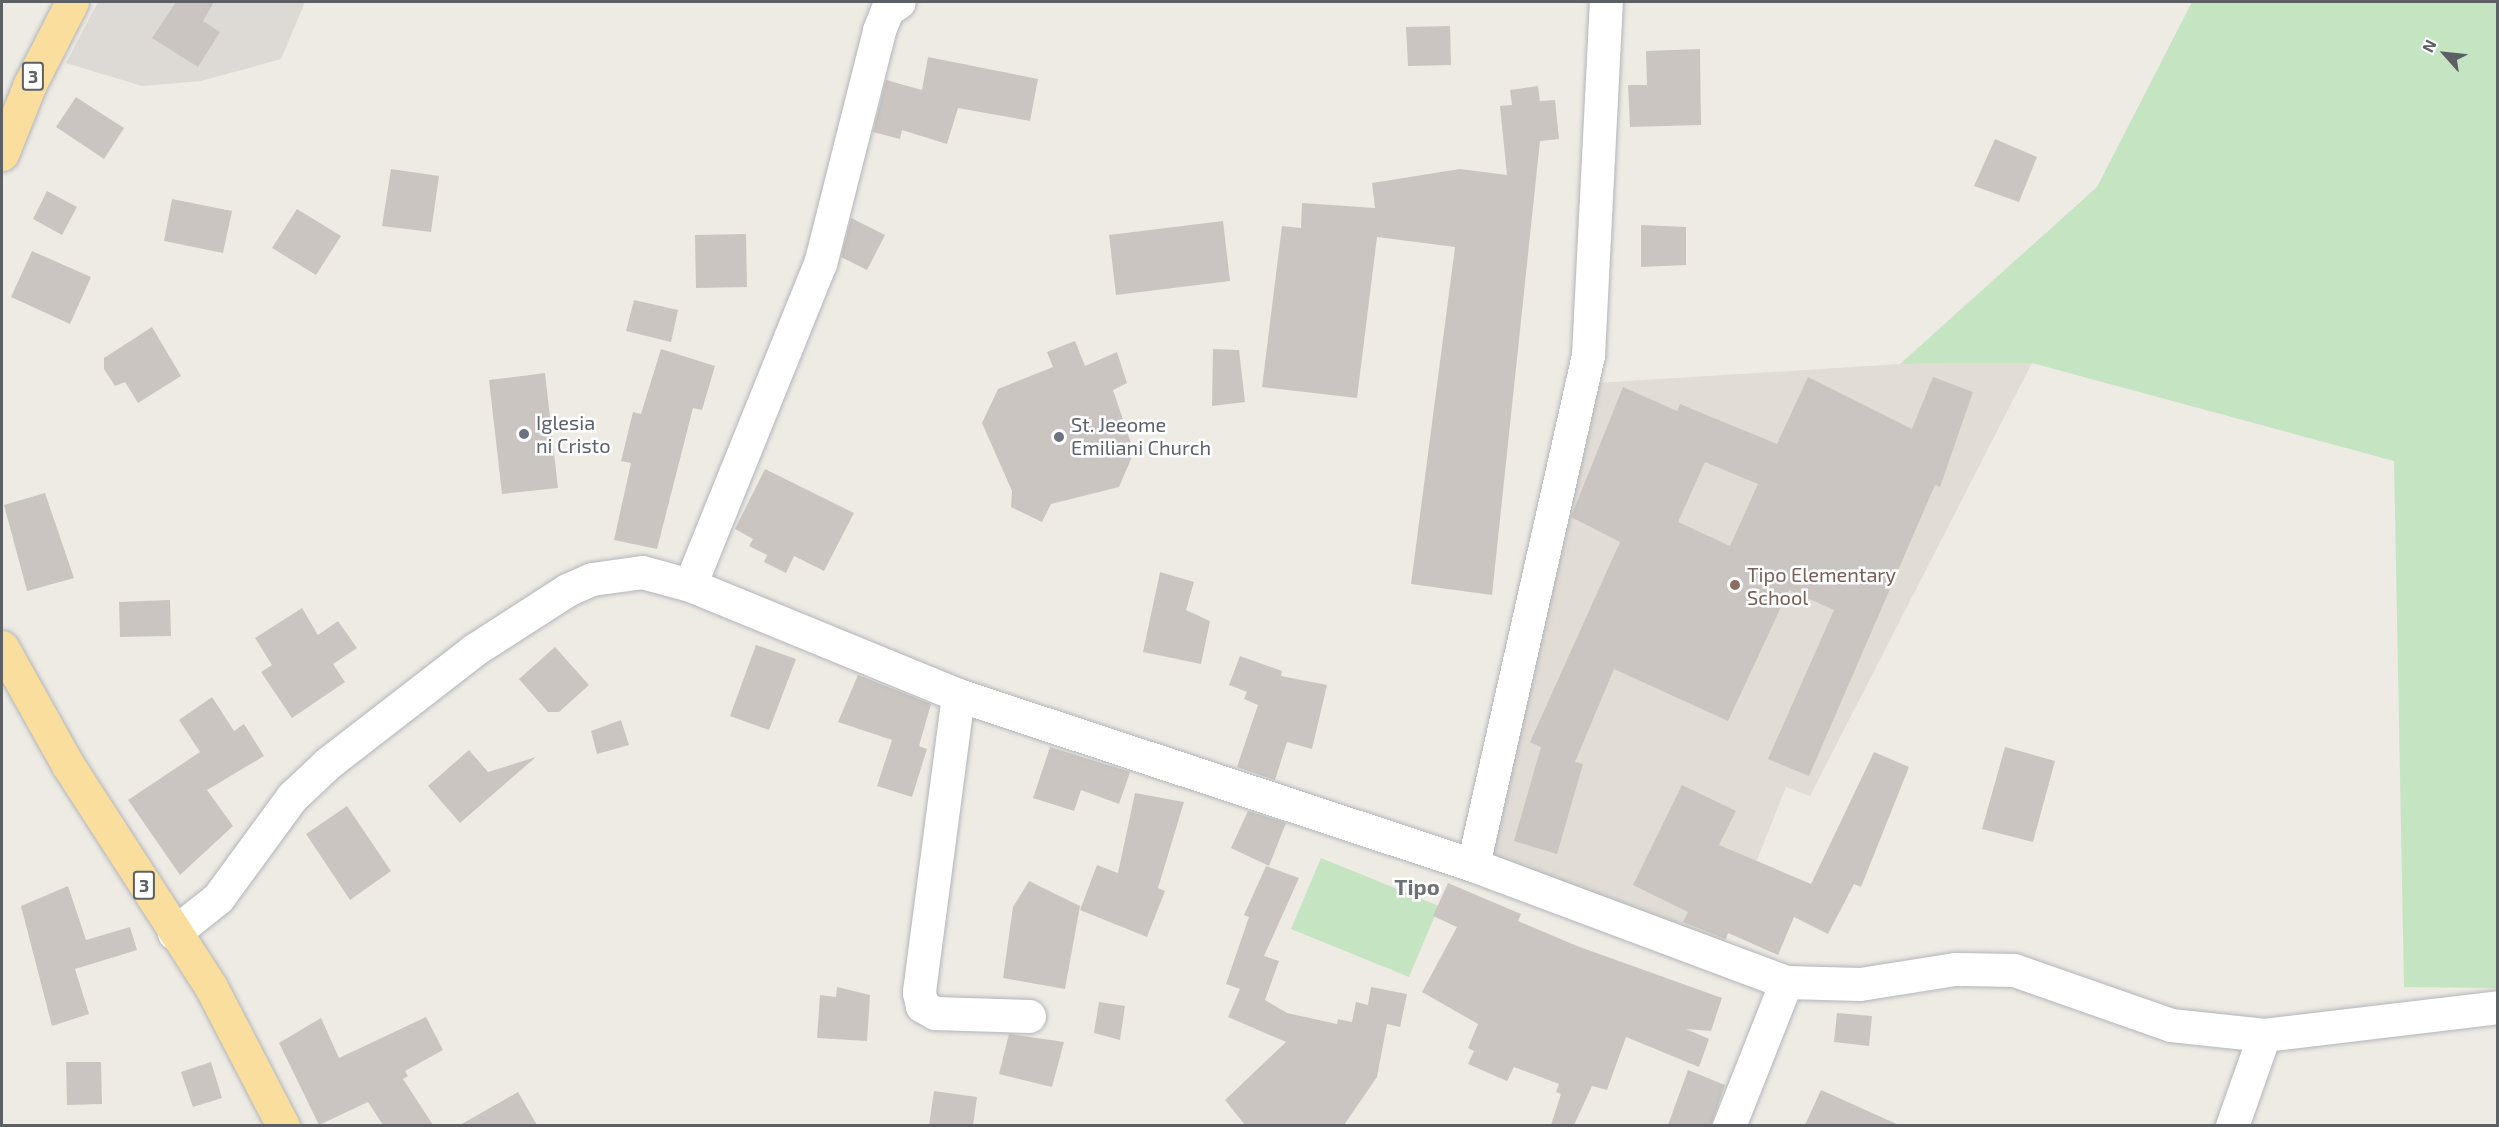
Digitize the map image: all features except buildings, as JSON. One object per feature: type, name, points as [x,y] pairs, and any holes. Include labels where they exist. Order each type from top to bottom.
[{"type":"highway","name":"3","points":[[2,154],[30,84],[72,2]]},
{"type":"highway","name":"3","points":[[2,652],[174,933],[211,987],[273,1118]]},
{"type":"street","points":[[690,585],[820,264],[879,30],[886,10],[899,2]]},
{"type":"street","points":[[1473,865],[1588,354],[1606,2]]},
{"type":"street","points":[[174,933],[218,898],[292,797],[328,763],[526,613],[592,579],[642,572],[690,585],[958,695],[1473,865],[1786,982],[1860,984],[1955,969],[2014,970],[2171,1025],[2264,1035],[2498,1007]]},
{"type":"street","points":[[958,695],[919,992],[922,1006],[935,1013],[1029,1016]]},
{"type":"street","points":[[1729,1125],[1786,982]]},
{"type":"street","points":[[2232,1125],[2264,1035]]},
{"type":"shaded area","points":[[98,2],[305,2],[281,59],[201,81],[142,86],[66,63]]},
{"type":"shaded area","name":"Tipo Elementary School","points":[[2032,363],[1810,796],[1786,787],[1724,943],[1492,855],[1596,383],[1900,364]]},
{"type":"green space","points":[[2192,2],[2497,2],[2497,988],[2404,987],[2394,461],[2032,363],[1900,364],[2097,187]]},
{"type":"green space","points":[[1321,858],[1439,906],[1409,977],[1291,929]]},
{"type":"place","name":"Iglesia ni Cristo","points":[[524,434]]},
{"type":"place","name":"St. Jeeome Emiliani Church","points":[[1059,437]]},
{"type":"place","name":"Tipo Elementary School","points":[[1735,585]]},
{"type":"district","name":"Tipo","points":[[1417,887]]}]
